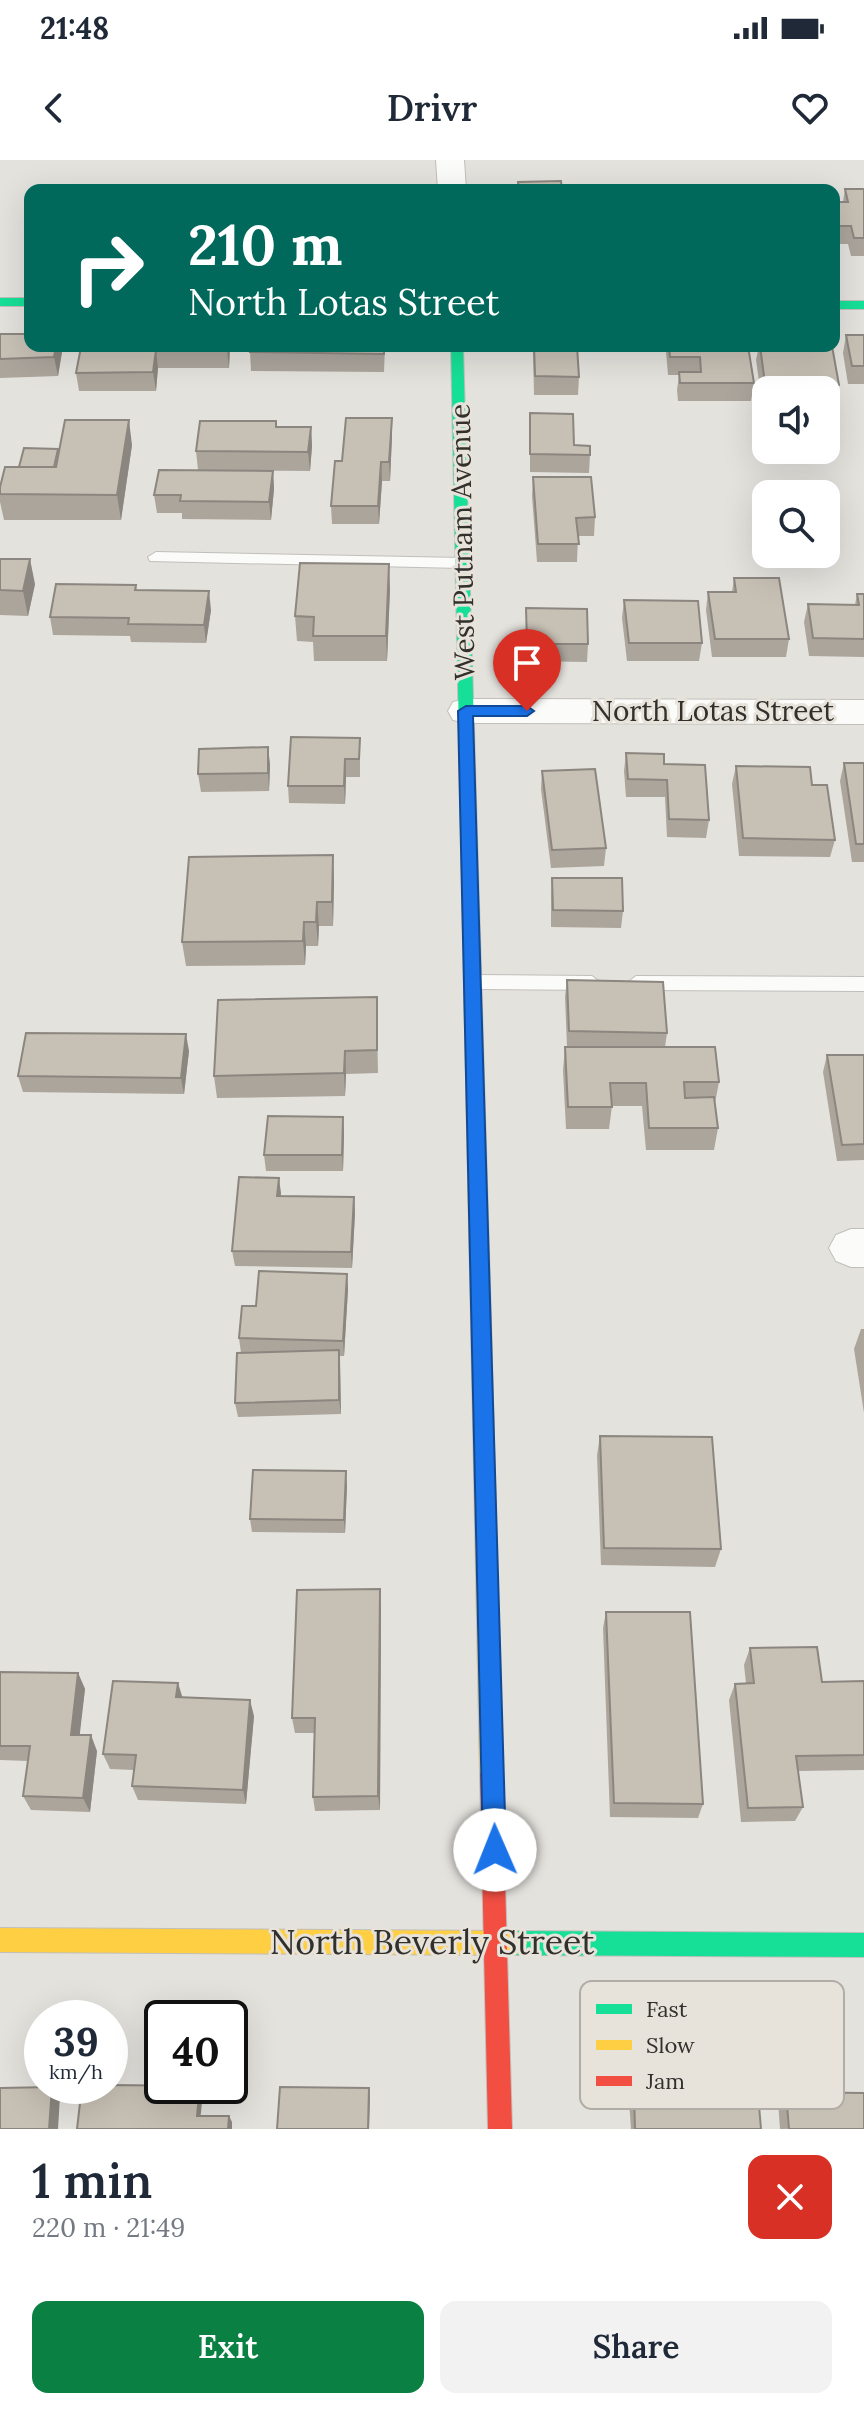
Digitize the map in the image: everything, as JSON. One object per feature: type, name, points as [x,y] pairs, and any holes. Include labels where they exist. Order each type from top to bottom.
[{"type":"street","points":[[450,160],[452,184]]},
{"type":"street","points":[[0,302],[24,302]]},
{"type":"street","points":[[840,305],[864,305]]},
{"type":"street","name":"West Putnam Avenue","points":[[457,352],[500,2129]]},
{"type":"street","name":"North Lotas Street","points":[[466,711],[864,712]]},
{"type":"street","name":"North Beverly Street","points":[[0,1940],[864,1945]]},
{"type":"lane","points":[[156,557],[462,563]]},
{"type":"lane","points":[[473,982],[864,984]]},
{"type":"building","points":[[561,181],[561,184],[518,184]]},
{"type":"building","points":[[845,189],[864,189],[864,238],[854,238],[851,226],[840,226],[840,202],[848,202]]},
{"type":"building","points":[[0,334],[24,334],[24,352],[55,352],[54,357],[0,359]]},
{"type":"building","points":[[846,335],[864,335],[864,366],[852,366]]},
{"type":"building","points":[[80,352],[156,352],[153,372],[76,373]]},
{"type":"building","points":[[250,352],[384,352],[384,354]]},
{"type":"building","points":[[534,352],[577,352],[579,377],[535,376]]},
{"type":"building","points":[[670,352],[749,352],[752,383],[680,383],[679,372],[701,372],[700,357],[670,357]]},
{"type":"building","points":[[761,352],[833,352],[837,376],[764,376]]},
{"type":"building","points":[[530,413],[573,414],[574,445],[590,446],[590,455],[530,454]]},
{"type":"building","points":[[346,418],[392,418],[389,462],[381,462],[378,506],[331,506],[335,461],[342,461]]},
{"type":"building","points":[[65,420],[129,420],[117,495],[0,494],[5,467],[56,467]]},
{"type":"building","points":[[200,421],[276,421],[276,427],[311,427],[308,452],[196,451]]},
{"type":"building","points":[[24,448],[58,449],[54,467],[19,467]]},
{"type":"building","points":[[159,470],[273,471],[269,502],[180,501],[181,495],[154,495]]},
{"type":"building","points":[[533,477],[591,477],[595,517],[576,518],[579,544],[538,544]]},
{"type":"building","points":[[0,559],[30,559],[23,591],[0,590]]},
{"type":"building","points":[[300,563],[389,564],[386,636],[313,636],[314,617],[295,616]]},
{"type":"building","points":[[734,578],[779,578],[789,639],[715,639],[708,592],[736,592]]},
{"type":"building","points":[[56,584],[136,585],[135,590],[209,591],[204,625],[128,624],[129,618],[50,617]]},
{"type":"building","points":[[857,594],[864,594],[864,639],[813,638],[808,604],[859,605]]},
{"type":"building","points":[[624,600],[698,601],[702,643],[629,643]]},
{"type":"building","points":[[526,608],[587,609],[588,644],[527,644]]},
{"type":"building","points":[[291,737],[360,738],[359,759],[345,759],[344,786],[288,786]]},
{"type":"building","points":[[268,747],[268,773],[198,774],[199,749]]},
{"type":"building","points":[[626,753],[664,754],[664,764],[705,765],[709,820],[669,819],[667,780],[628,779]]},
{"type":"building","points":[[844,763],[864,763],[864,844],[856,844]]},
{"type":"building","points":[[736,766],[810,767],[812,785],[827,785],[835,840],[743,838]]},
{"type":"building","points":[[595,769],[606,848],[552,850],[542,771]]},
{"type":"building","points":[[333,855],[332,902],[317,902],[316,922],[304,922],[303,941],[182,942],[189,857]]},
{"type":"building","points":[[552,878],[622,878],[623,911],[553,910]]},
{"type":"building","points":[[567,980],[663,982],[667,1033],[569,1031]]},
{"type":"building","points":[[377,997],[377,1050],[345,1051],[344,1073],[214,1076],[218,1000]]},
{"type":"building","points":[[26,1033],[186,1034],[181,1078],[18,1076]]},
{"type":"building","points":[[565,1047],[715,1047],[719,1082],[684,1082],[685,1098],[714,1097],[718,1128],[649,1128],[646,1083],[610,1083],[612,1107],[568,1107]]},
{"type":"building","points":[[827,1055],[864,1055],[864,1144],[842,1145]]},
{"type":"building","points":[[268,1116],[343,1117],[342,1155],[264,1155]]},
{"type":"building","points":[[239,1177],[279,1178],[277,1196],[354,1197],[351,1252],[232,1251]]},
{"type":"building","points":[[259,1271],[347,1274],[343,1341],[239,1338],[242,1306],[256,1306]]},
{"type":"building","points":[[339,1350],[339,1400],[235,1403],[237,1353]]},
{"type":"building","points":[[600,1436],[712,1437],[721,1549],[604,1548]]},
{"type":"building","points":[[253,1470],[346,1471],[344,1520],[250,1519]]},
{"type":"building","points":[[380,1589],[378,1796],[313,1797],[315,1718],[292,1718],[297,1590]]},
{"type":"building","points":[[606,1612],[690,1612],[703,1804],[614,1803]]},
{"type":"building","points":[[817,1647],[822,1682],[864,1681],[864,1755],[796,1756],[803,1807],[748,1808],[735,1684],[754,1683],[750,1648]]},
{"type":"building","points":[[0,1672],[78,1673],[71,1735],[91,1735],[83,1798],[23,1796],[30,1746],[0,1746]]},
{"type":"building","points":[[113,1681],[178,1683],[176,1697],[250,1700],[243,1790],[132,1786],[136,1755],[103,1754]]},
{"type":"building","points":[[128,2085],[144,2085],[144,2104],[198,2104],[197,2116],[229,2116],[228,2129],[77,2129],[80,2104],[128,2104]]},
{"type":"building","points":[[280,2087],[369,2088],[368,2129],[277,2129]]},
{"type":"building","points":[[0,2088],[24,2088],[24,2104],[51,2104],[49,2129],[0,2129]]},
{"type":"building","points":[[844,2093],[864,2093],[864,2129],[789,2129],[787,2109],[844,2109]]},
{"type":"building","points":[[634,2109],[759,2109],[761,2129],[635,2129]]},
{"type":"traffic: fast","points":[[0,302],[24,302]]},
{"type":"traffic: fast","points":[[840,305],[864,305]]},
{"type":"traffic: fast","points":[[457,352],[481,1321]]},
{"type":"traffic: fast","points":[[515,1943],[864,1945]]},
{"type":"traffic: slow","points":[[481,1321],[491,1774]]},
{"type":"traffic: slow","points":[[0,1940],[515,1943]]},
{"type":"traffic: jam","points":[[491,1774],[500,2129]]},
{"type":"route","points":[[495,1850],[466,711],[527,711]]}]
